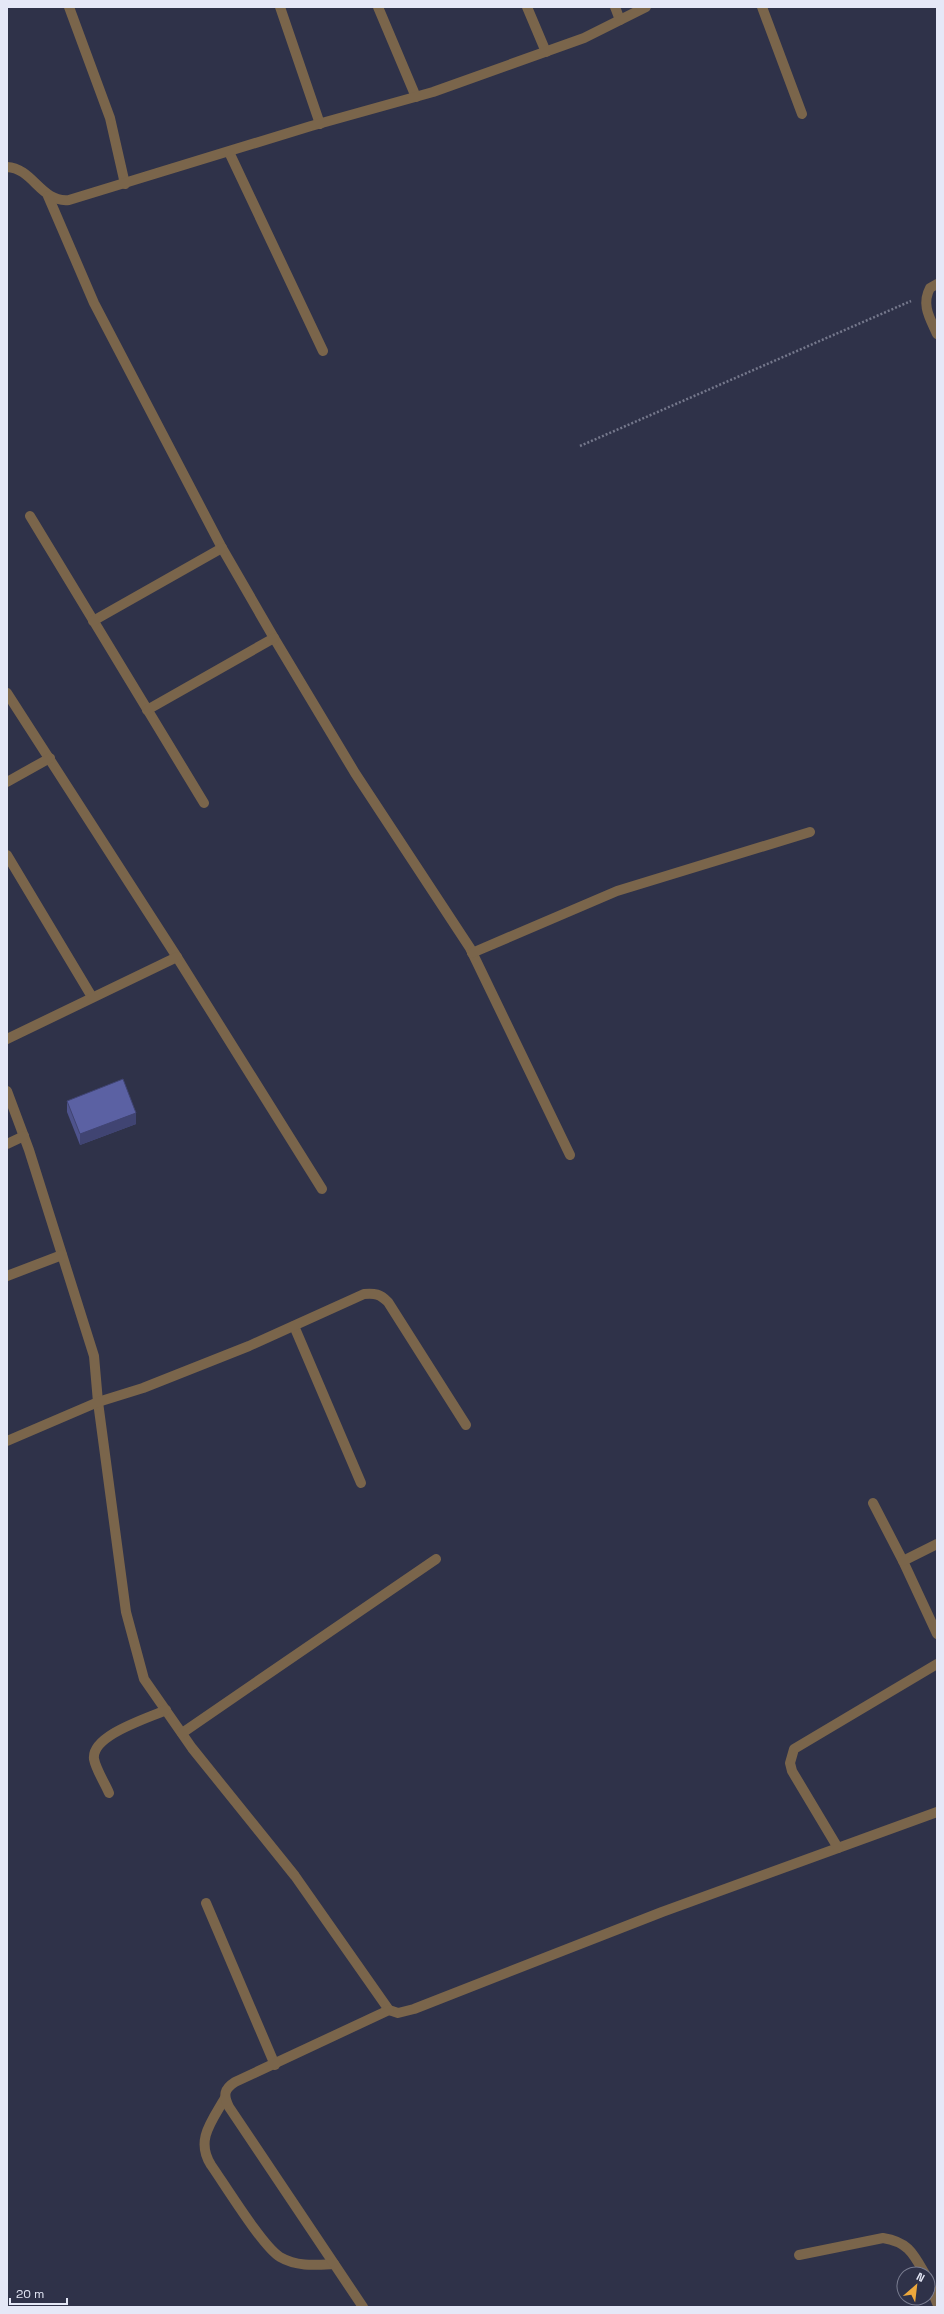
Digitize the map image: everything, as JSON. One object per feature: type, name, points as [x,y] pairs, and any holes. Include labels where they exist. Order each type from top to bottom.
[{"type":"street","points":[[70,7],[110,118],[125,184]]},
{"type":"street","points":[[280,7],[320,124]]},
{"type":"street","points":[[378,7],[416,97]]},
{"type":"street","points":[[527,7],[546,52]]},
{"type":"street","points":[[615,7],[620,20]]},
{"type":"street","points":[[7,166],[24,174],[48,196],[60,201],[69,200],[320,124],[416,97],[584,38],[646,7]]},
{"type":"street","points":[[762,7],[802,114]]},
{"type":"street","points":[[229,152],[323,351]]},
{"type":"street","points":[[48,196],[94,303],[222,548],[355,773],[472,952],[570,1155]]},
{"type":"street","points":[[937,284],[930,288],[925,302],[926,311],[937,334]]},
{"type":"street","points":[[30,516],[204,803]]},
{"type":"street","points":[[93,621],[222,548]]},
{"type":"street","points":[[147,710],[274,638]]},
{"type":"street","points":[[7,693],[177,957],[322,1189]]},
{"type":"street","points":[[7,782],[50,758]]},
{"type":"street","points":[[472,952],[618,892],[810,832]]},
{"type":"street","points":[[7,855],[92,998]]},
{"type":"street","points":[[7,1039],[177,957]]},
{"type":"street","points":[[7,1091],[24,1136],[94,1356],[98,1402],[126,1612],[144,1679],[182,1733],[296,1876],[389,2010],[398,2013],[414,2009],[662,1912],[937,1812]]},
{"type":"street","points":[[7,1144],[24,1136]]},
{"type":"street","points":[[7,1276],[62,1255]]},
{"type":"street","points":[[7,1441],[98,1402],[169,1378],[294,1326],[364,1294],[373,1293],[381,1295],[388,1302],[466,1425]]},
{"type":"street","points":[[294,1326],[361,1483]]},
{"type":"street","points":[[873,1503],[903,1561],[937,1634]]},
{"type":"street","points":[[903,1561],[937,1544]]},
{"type":"street","points":[[182,1733],[436,1559]]},
{"type":"street","points":[[838,1848],[792,1771],[790,1763],[794,1749],[937,1664]]},
{"type":"street","points":[[109,1793],[94,1759],[98,1745],[111,1734],[166,1710]]},
{"type":"street","points":[[206,1903],[275,2065]]},
{"type":"street","points":[[334,2264],[309,2265],[293,2262],[281,2258],[272,2251],[211,2165],[205,2155],[203,2143],[208,2128],[224,2098],[225,2092],[232,2084],[389,2010]]},
{"type":"street","points":[[224,2098],[363,2307]]},
{"type":"street","points":[[799,2255],[883,2238],[897,2240],[904,2245],[912,2253],[920,2266]]},
{"type":"path","points":[[580,446],[927,294]]},
{"type":"building","points":[[123,1079],[136,1113],[80,1134],[67,1101]]}]
